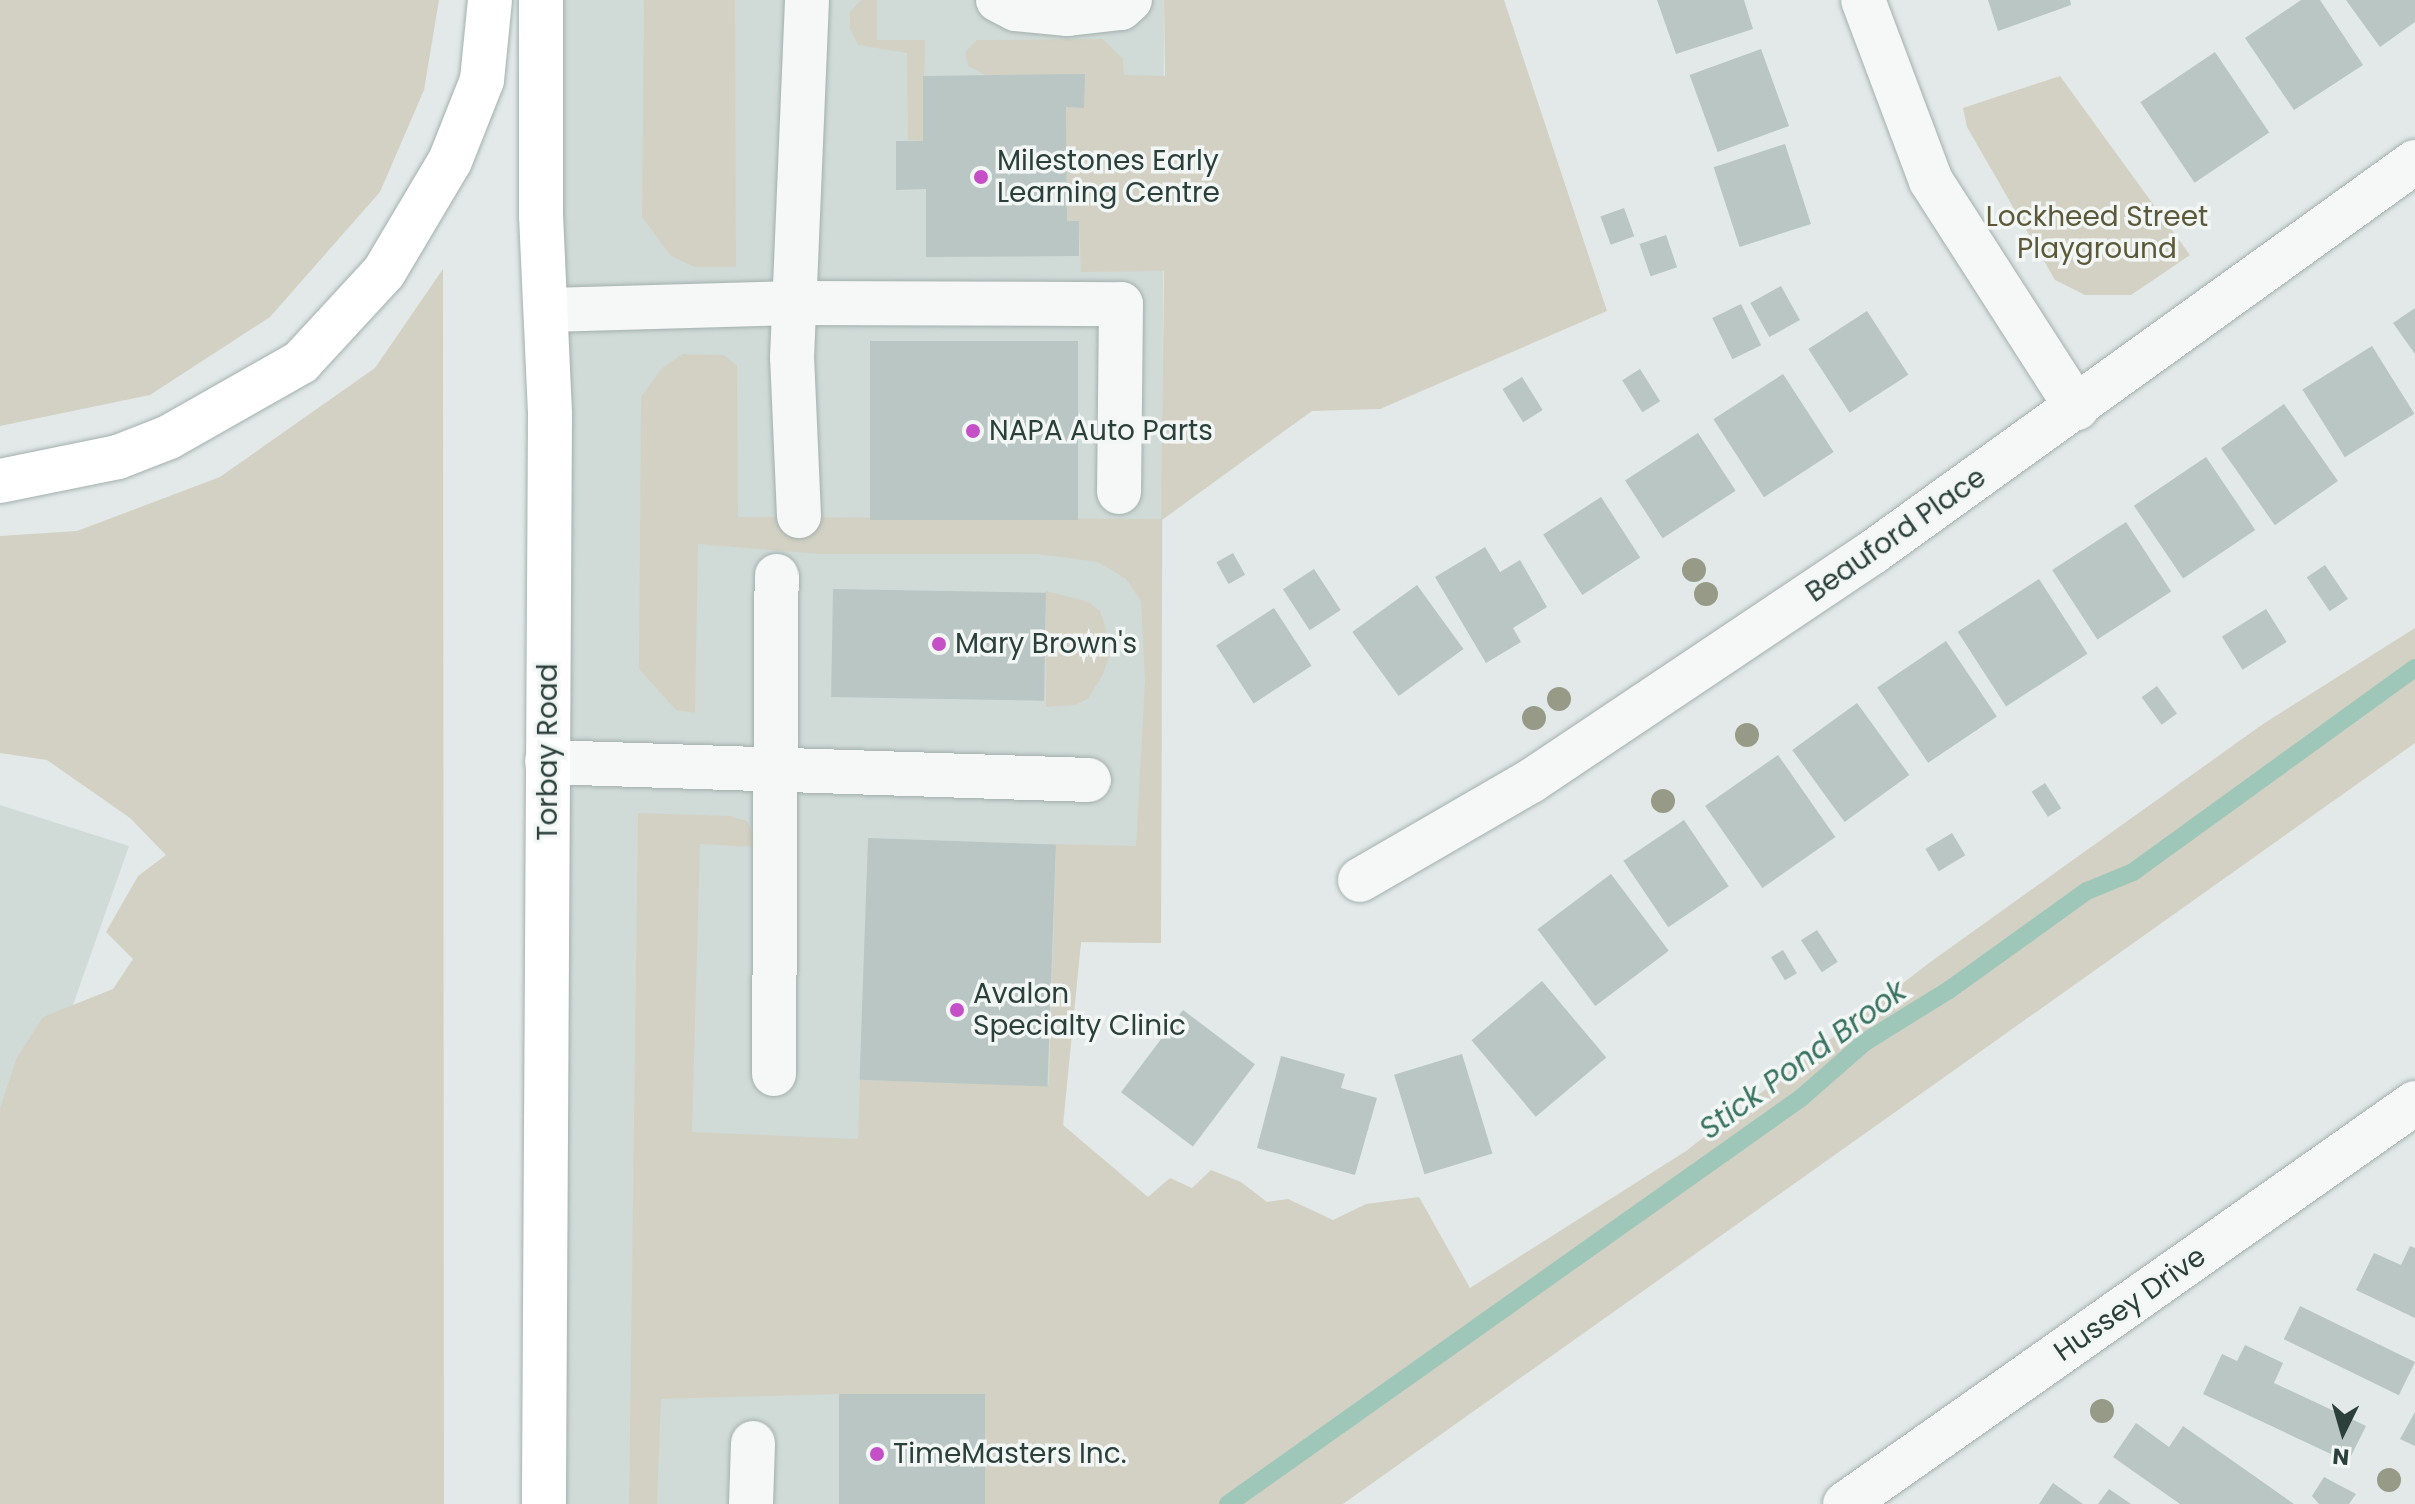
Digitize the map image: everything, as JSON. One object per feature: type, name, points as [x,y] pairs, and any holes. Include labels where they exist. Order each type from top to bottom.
[{"type":"main road","points":[[0,481],[118,457],[169,437],[301,362],[384,272],[450,161],[482,80],[490,0]]},
{"type":"main road","name":"Torbay Road","points":[[541,0],[541,215],[548,310],[544,1504]]},
{"type":"street","points":[[998,0],[1016,9],[1068,14],[1121,8],[1130,0]]},
{"type":"street","points":[[1863,0],[1931,181],[2077,408]]},
{"type":"street","points":[[799,516],[795,303],[809,2]]},
{"type":"street","name":"Beauford Place","points":[[1360,880],[1494,804],[1617,724],[2077,408],[2415,162]]},
{"type":"street","points":[[548,310],[795,303],[1121,304],[1119,492]]},
{"type":"street","points":[[774,1074],[777,576]]},
{"type":"street","points":[[547,762],[1089,780]]},
{"type":"street","name":"Hussey Drive","points":[[1845,1504],[2415,1103]]},
{"type":"street","points":[[751,1504],[753,1443]]},
{"type":"shaded area","points":[[541,0],[1164,0],[1161,943],[1081,942],[1017,1504],[544,1504]]},
{"type":"shaded area","points":[[0,805],[129,846],[0,1212]]},
{"type":"green space","points":[[0,0],[439,0],[424,90],[380,192],[270,317],[150,395],[0,426]]},
{"type":"green space","points":[[644,0],[735,0],[736,267],[694,267],[671,256],[642,217]]},
{"type":"green space","points":[[861,0],[877,0],[877,40],[925,40],[923,141],[908,140],[907,53],[858,45],[850,29],[850,12]]},
{"type":"green space","points":[[1164,0],[1504,0],[1607,311],[1380,409],[1312,411],[1162,520],[1161,943],[1081,942],[1063,1125],[1148,1197],[1170,1178],[1192,1188],[1211,1170],[1241,1182],[1267,1202],[1288,1199],[1333,1220],[1366,1204],[1419,1197],[1470,1288],[1686,1151],[1929,963],[2263,724],[2415,628],[2415,743],[1343,1504],[983,1504],[985,1395],[839,1394],[661,1399],[657,1504],[629,1504],[638,813],[730,816],[747,821],[753,833],[753,847],[700,844],[692,1132],[858,1139],[860,1080],[1049,1085],[1056,844],[1136,846],[1145,680],[1141,601],[1126,579],[1098,562],[1037,554],[819,554],[698,544],[695,713],[676,710],[639,669],[641,397],[662,368],[683,354],[724,355],[737,366],[738,517],[1161,519],[1164,271],[1081,272],[1079,222],[1067,221],[1066,107],[1084,107],[1084,75],[985,75],[968,66],[965,52],[977,40],[1103,39],[1123,59],[1124,75],[1165,76]]},
{"type":"green space","name":"Lockheed Street Playground","points":[[2060,76],[2190,255],[2131,295],[2085,295],[2055,280],[1967,127],[1963,108]]},
{"type":"green space","points":[[443,269],[444,1504],[0,1504],[0,1108],[17,1057],[43,1017],[113,989],[133,959],[106,932],[138,876],[166,855],[130,818],[47,760],[0,753],[0,536],[77,531],[220,477],[375,368]]},
{"type":"green space","points":[[1046,591],[1089,602],[1100,611],[1105,625],[1109,657],[1103,674],[1088,699],[1075,705],[1046,707]]},
{"type":"building","points":[[1657,0],[1744,0],[1753,29],[1676,54]]},
{"type":"building","points":[[1988,0],[2070,0],[2071,5],[1998,31]]},
{"type":"building","points":[[2301,0],[2320,0],[2363,65],[2294,110],[2245,38]]},
{"type":"building","points":[[2346,0],[2415,0],[2415,22],[2380,47]]},
{"type":"building","points":[[1761,49],[1789,126],[1718,152],[1690,75]]},
{"type":"building","points":[[2215,52],[2269,132],[2195,183],[2140,102]]},
{"type":"building","name":"Milestones Early Learning Centre","points":[[1085,74],[1084,108],[1066,107],[1067,221],[1079,221],[1079,256],[926,257],[926,189],[896,190],[896,141],[923,141],[923,76]]},
{"type":"building","points":[[1785,144],[1811,224],[1740,247],[1714,167]]},
{"type":"building","points":[[1624,208],[1634,236],[1611,245],[1601,217]]},
{"type":"building","points":[[1666,235],[1677,267],[1651,276],[1640,244]]},
{"type":"building","points":[[1781,286],[1800,320],[1769,337],[1750,303]]},
{"type":"building","points":[[1741,304],[1761,345],[1732,359],[1712,318]]},
{"type":"building","points":[[2415,308],[2415,354],[2393,323]]},
{"type":"building","points":[[1867,311],[1908,375],[1850,413],[1808,349]]},
{"type":"building","name":"NAPA Auto Parts","points":[[870,341],[1078,341],[1078,520],[870,520]]},
{"type":"building","points":[[2372,346],[2414,414],[2345,457],[2302,389]]},
{"type":"building","points":[[1640,369],[1660,401],[1642,412],[1622,380]]},
{"type":"building","points":[[1783,374],[1834,452],[1764,497],[1713,419]]},
{"type":"building","points":[[1522,377],[1543,410],[1523,422],[1502,389]]},
{"type":"building","points":[[2284,404],[2338,481],[2275,525],[2221,448]]},
{"type":"building","points":[[1698,433],[1736,491],[1663,538],[1625,480]]},
{"type":"building","points":[[2206,457],[2255,530],[2183,579],[2134,506]]},
{"type":"building","points":[[1601,497],[1640,557],[1582,595],[1543,535]]},
{"type":"building","points":[[2126,522],[2171,592],[2097,640],[2052,570]]},
{"type":"building","points":[[1485,547],[1500,572],[1520,560],[1547,607],[1513,628],[1521,642],[1486,663],[1435,577]]},
{"type":"building","points":[[1233,553],[1245,575],[1229,584],[1216,562]]},
{"type":"building","points":[[2325,565],[2348,599],[2330,611],[2307,577]]},
{"type":"building","points":[[1314,569],[1341,610],[1310,630],[1283,589]]},
{"type":"building","points":[[2039,579],[2087,654],[2006,706],[1958,632]]},
{"type":"building","points":[[1417,585],[1463,649],[1399,696],[1352,632]]},
{"type":"building","name":"Mary Brown's","points":[[833,589],[1046,593],[1044,701],[831,697]]},
{"type":"building","points":[[1274,608],[1312,666],[1254,703],[1216,646]]},
{"type":"building","points":[[2266,609],[2287,642],[2243,670],[2222,637]]},
{"type":"building","points":[[1946,641],[1997,716],[1928,763],[1877,687]]},
{"type":"building","points":[[2157,686],[2177,714],[2162,725],[2142,697]]},
{"type":"building","points":[[1857,703],[1909,775],[1845,822],[1792,750]]},
{"type":"building","points":[[1778,755],[1835,837],[1762,888],[1705,806]]},
{"type":"building","points":[[2045,783],[2061,808],[2048,817],[2032,792]]},
{"type":"building","points":[[1684,820],[1729,886],[1668,927],[1623,861]]},
{"type":"building","points":[[1952,833],[1965,855],[1939,871],[1925,849]]},
{"type":"building","name":"Avalon Specialty Clinic","points":[[868,838],[1056,845],[1047,1086],[860,1080]]},
{"type":"building","points":[[1611,874],[1669,951],[1595,1006],[1538,929]]},
{"type":"building","points":[[1817,930],[1838,962],[1822,972],[1801,940]]},
{"type":"building","points":[[1783,950],[1797,973],[1785,980],[1771,957]]},
{"type":"building","points":[[1542,981],[1606,1058],[1536,1117],[1472,1040]]},
{"type":"building","points":[[1183,1010],[1255,1064],[1193,1146],[1121,1092]]},
{"type":"building","points":[[1462,1054],[1492,1153],[1425,1174],[1394,1075]]},
{"type":"building","points":[[1281,1056],[1345,1074],[1341,1088],[1377,1098],[1355,1175],[1257,1148]]},
{"type":"building","points":[[2410,1246],[2415,1248],[2415,1318],[2356,1290],[2374,1253],[2401,1265]]},
{"type":"building","points":[[2300,1306],[2415,1362],[2399,1395],[2284,1339]]},
{"type":"building","points":[[2245,1345],[2283,1363],[2274,1383],[2366,1426],[2348,1462],[2203,1394],[2222,1354],[2237,1361]]},
{"type":"building","points":[[839,1394],[985,1394],[985,1504],[839,1504]]},
{"type":"building","points":[[2415,1412],[2415,1446],[2400,1439]]},
{"type":"building","points":[[2136,1423],[2169,1447],[2183,1426],[2294,1504],[2180,1504],[2113,1457]]},
{"type":"building","points":[[2324,1477],[2356,1494],[2349,1504],[2319,1504],[2312,1496]]},
{"type":"building","points":[[2053,1483],[2083,1504],[2039,1504]]},
{"type":"building","points":[[2109,1489],[2131,1504],[2098,1504]]},
{"type":"waterway","name":"Stick Pond Brook","points":[[1228,1504],[1801,1098],[1865,1042],[1949,990],[2087,891],[2133,872],[2415,668]]},
{"type":"place","name":"Milestones Early Learning Centre","points":[[981,177]]},
{"type":"place","name":"NAPA Auto Parts","points":[[973,431]]},
{"type":"place","name":"Mary Brown's","points":[[939,644]]},
{"type":"place","name":"Avalon Specialty Clinic","points":[[957,1010]]},
{"type":"place","name":"TimeMasters Inc.","points":[[877,1454]]}]
